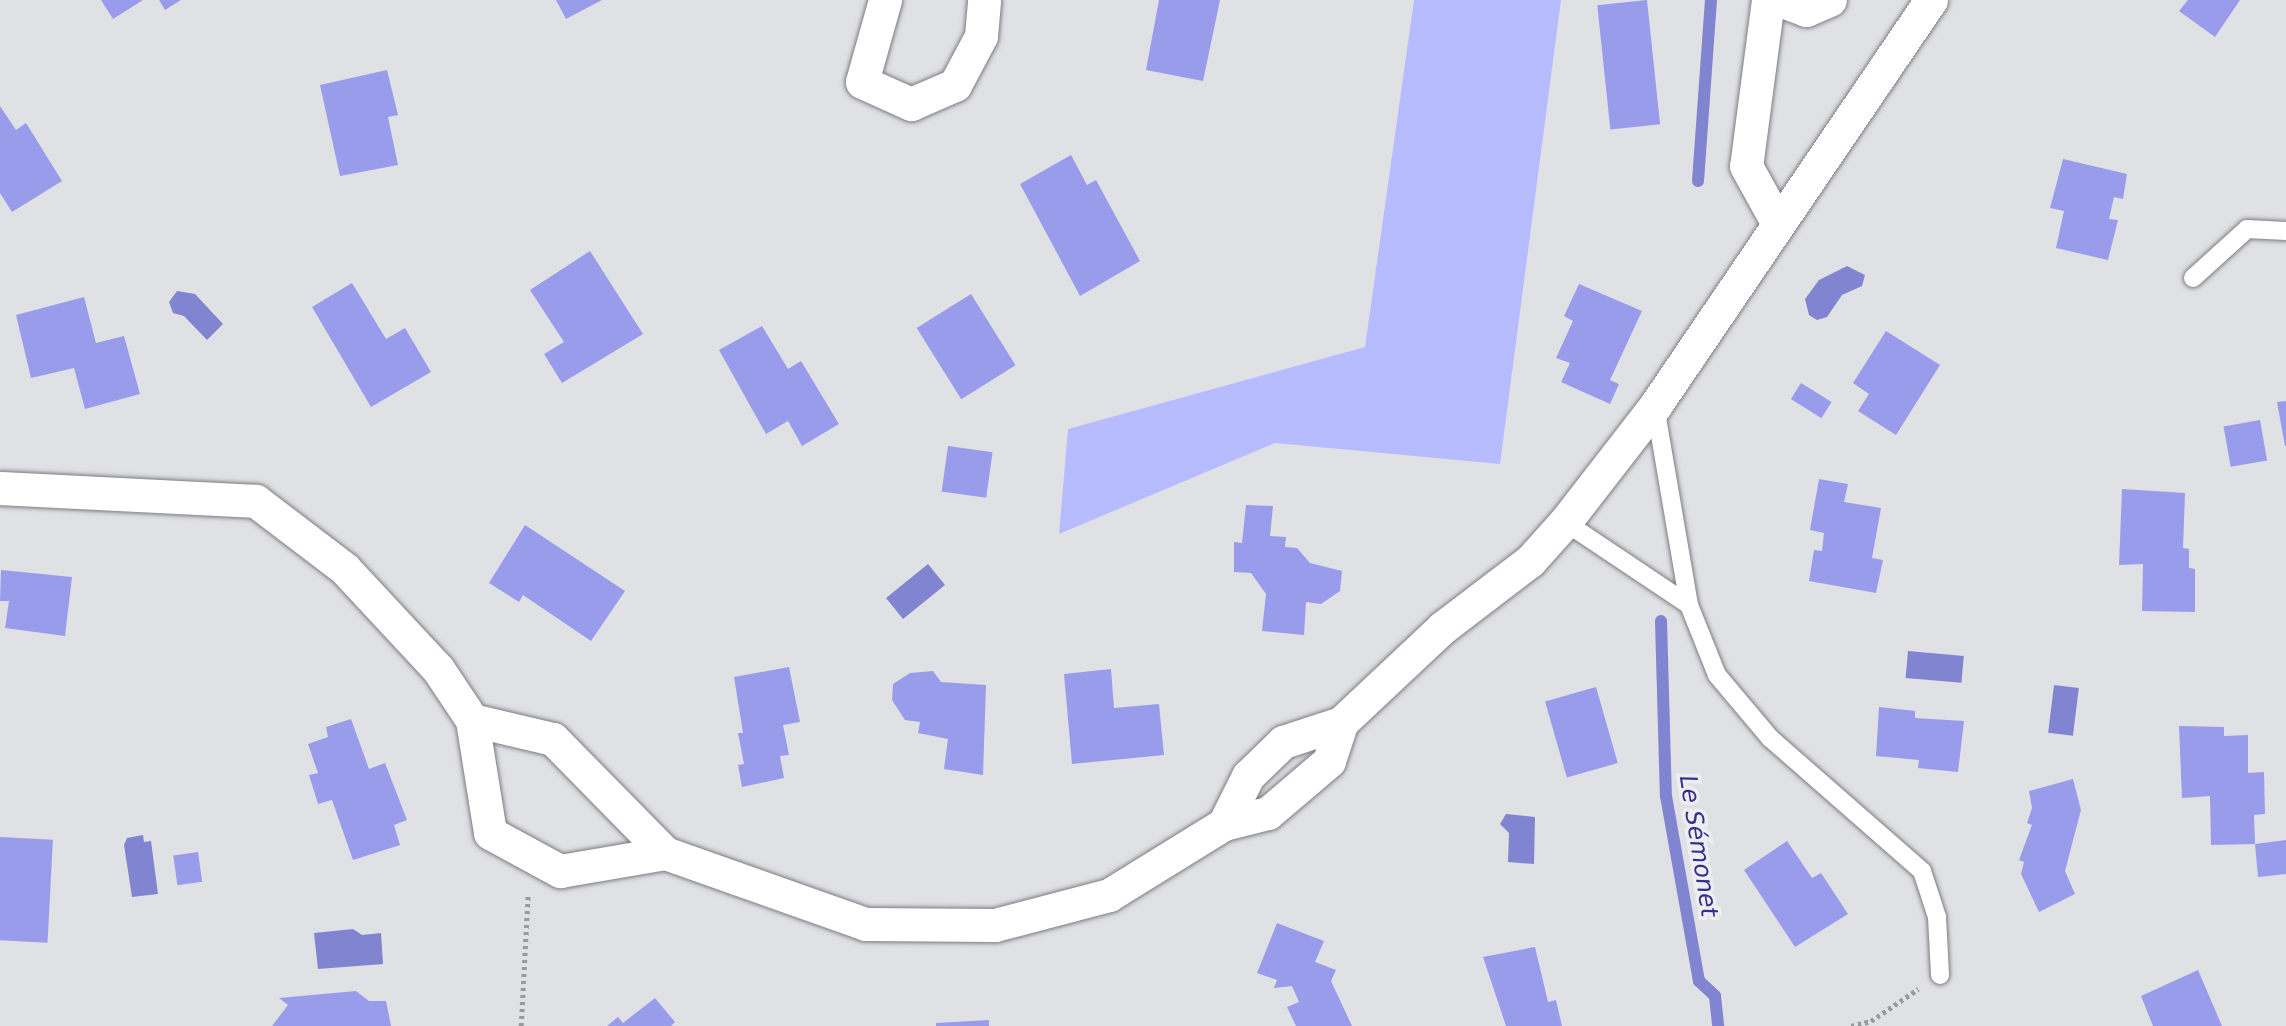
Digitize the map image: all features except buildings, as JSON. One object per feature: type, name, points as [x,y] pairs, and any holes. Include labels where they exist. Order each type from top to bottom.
[{"type":"street","points":[[885,0],[862,82],[911,104],[955,85],[981,36],[984,0]]},
{"type":"street","points":[[1768,0],[1746,166],[1777,222]]},
{"type":"street","points":[[1780,0],[1806,10],[1829,0]]},
{"type":"street","points":[[1224,824],[1248,776],[1283,742],[1341,723],[1442,628],[1530,561],[1565,522],[1655,407],[1777,222],[1931,0]]},
{"type":"street","points":[[0,488],[256,501],[344,568],[438,669],[472,720],[490,833],[560,870],[665,853]]},
{"type":"street","points":[[472,720],[553,738],[665,853],[865,924],[995,925],[1109,895],[1224,824],[1268,813],[1329,761],[1341,723]]},
{"type":"lane","points":[[2193,278],[2247,229],[2286,231]]},
{"type":"lane","points":[[1655,407],[1689,604],[1717,675],[1770,738],[1922,871],[1937,918],[1940,975]]},
{"type":"lane","points":[[1565,522],[1689,604]]},
{"type":"path","points":[[522,1026],[530,854]]},
{"type":"path","points":[[1851,1026],[1871,1021],[1940,975]]},
{"type":"shaded area","points":[[1414,0],[1561,0],[1500,464],[1275,443],[1059,534],[1068,429],[1365,347]]},
{"type":"shaded area","points":[[1847,266],[1865,275],[1862,286],[1842,295],[1827,317],[1817,320],[1809,315],[1805,299],[1819,280]]},
{"type":"shaded area","points":[[177,291],[195,294],[223,324],[207,340],[184,316],[173,313],[169,302]]},
{"type":"shaded area","points":[[928,564],[945,585],[903,619],[886,598]]},
{"type":"shaded area","points":[[1908,651],[1964,656],[1961,683],[1906,678]]},
{"type":"shaded area","points":[[2054,685],[2079,688],[2073,736],[2048,733]]},
{"type":"shaded area","points":[[1506,814],[1535,817],[1534,864],[1508,862],[1509,833],[1500,824]]},
{"type":"shaded area","points":[[143,835],[144,842],[151,841],[158,894],[132,897],[124,845],[127,838]]},
{"type":"shaded area","points":[[353,929],[362,935],[381,933],[383,964],[318,969],[314,933]]},
{"type":"waterway","name":"Le Sémonet","points":[[1698,181],[1711,0]]},
{"type":"waterway","name":"Le Sémonet","points":[[1661,621],[1666,796],[1699,981],[1715,996],[1718,1026]]}]
